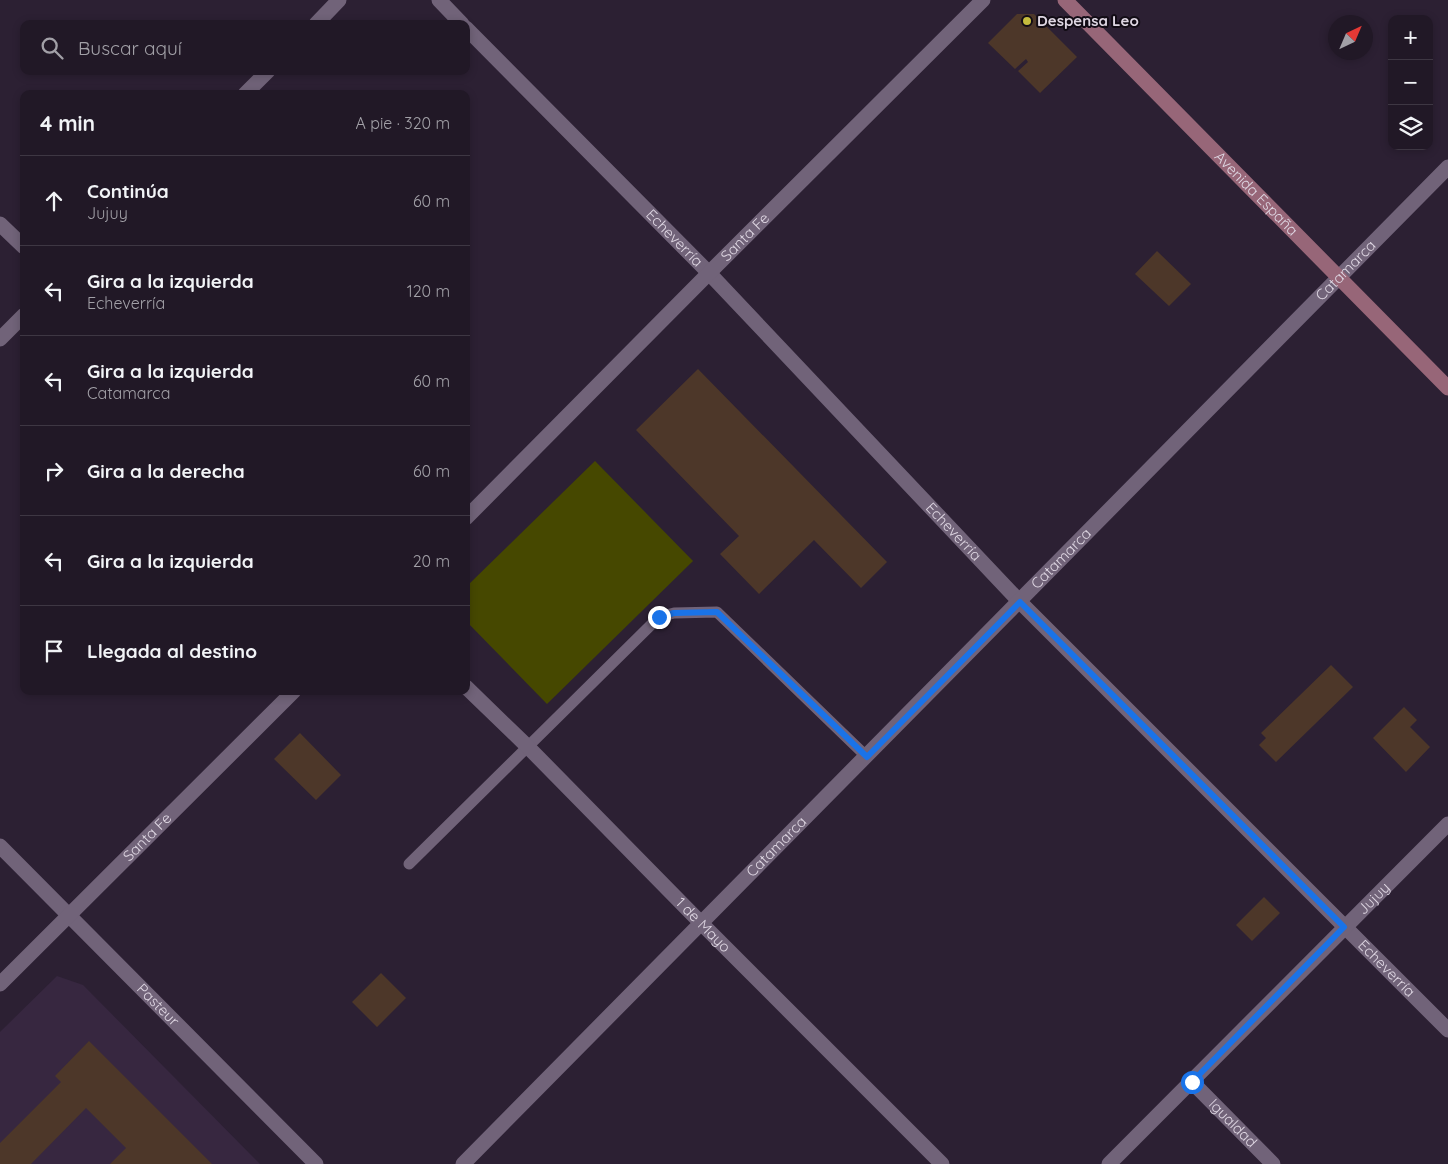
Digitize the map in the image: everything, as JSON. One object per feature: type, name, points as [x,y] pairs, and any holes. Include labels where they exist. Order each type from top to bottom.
[{"type":"street","points":[[320,20],[339,0]]},
{"type":"street","points":[[439,0],[458,20]]},
{"type":"street","name":"Santa Fe","points":[[470,514],[983,0]]},
{"type":"street","name":"Avenida España","points":[[1066,0],[1448,388]]},
{"type":"street","name":"Echeverría","points":[[470,32],[709,273],[1020,602],[1448,1030]]},
{"type":"street","points":[[250,90],[264,75]]},
{"type":"street","name":"Catamarca","points":[[463,1164],[1448,167]]},
{"type":"street","points":[[0,224],[20,243]]},
{"type":"street","points":[[0,339],[20,319]]},
{"type":"street","name":"1 de Mayo","points":[[470,691],[528,746],[701,923],[942,1164]]},
{"type":"street","name":"Santa Fe","points":[[0,984],[290,695]]},
{"type":"street","name":"Jujuy","points":[[1108,1164],[1448,824]]},
{"type":"street","name":"Pasteur","points":[[0,846],[316,1164]]},
{"type":"street","name":"Igualdad","points":[[1192,1082],[1273,1164]]},
{"type":"lane","points":[[409,864],[659,617],[674,613],[717,612],[867,757]]},
{"type":"shaded area","points":[[595,461],[693,561],[547,704],[470,625],[470,583]]},
{"type":"shaded area","points":[[57,976],[83,985],[260,1164],[0,1164],[0,1032]]},
{"type":"building","points":[[1017,14],[1034,14],[1077,57],[1040,93],[1018,71],[1028,62],[1026,59],[1015,69],[988,43]]},
{"type":"building","points":[[1157,251],[1191,284],[1169,306],[1135,274]]},
{"type":"building","points":[[698,369],[887,562],[861,588],[814,540],[759,594],[720,554],[739,536],[636,430]]},
{"type":"building","points":[[1331,665],[1353,687],[1276,762],[1259,745],[1266,738],[1261,733]]},
{"type":"building","points":[[1404,707],[1417,720],[1410,727],[1430,747],[1406,772],[1373,738]]},
{"type":"building","points":[[300,733],[341,775],[316,800],[274,759]]},
{"type":"building","points":[[1264,897],[1280,913],[1252,941],[1236,925]]},
{"type":"building","points":[[381,973],[406,998],[377,1027],[352,1002]]},
{"type":"building","points":[[89,1041],[212,1164],[110,1164],[126,1148],[86,1108],[31,1164],[0,1164],[0,1143],[61,1082],[55,1076]]},
{"type":"place","name":"Despensa Leo","points":[[1027,21]]},
{"type":"route","points":[[659,617],[674,613],[717,612],[867,757],[1020,602],[1344,927],[1192,1082]]}]
